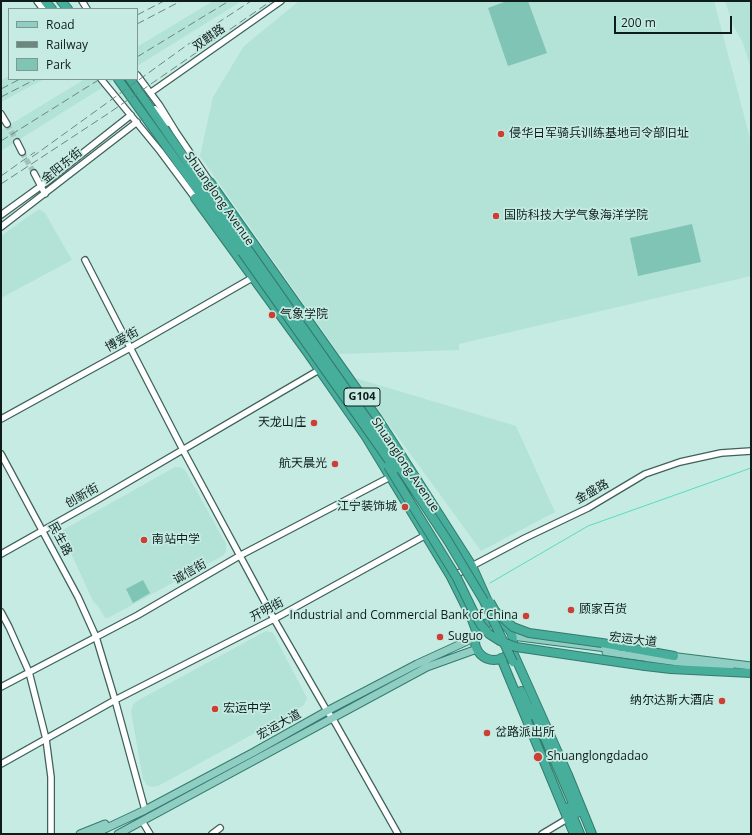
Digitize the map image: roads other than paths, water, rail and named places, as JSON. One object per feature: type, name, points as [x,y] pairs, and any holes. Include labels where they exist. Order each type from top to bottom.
[{"type":"highway","name":"Shuanglong Avenue","points":[[119,80],[297,318],[411,483],[463,564],[484,601],[513,662],[589,834]]},
{"type":"highway","name":"Shuanglong Avenue","points":[[131,80],[416,500],[460,569],[478,600],[531,712],[580,834]]},
{"type":"highway","name":"Shuanglong Avenue","points":[[210,182],[378,419],[472,566],[497,623]]},
{"type":"highway","name":"Shuanglong Avenue","points":[[195,198],[366,437],[451,577],[471,617],[476,635]]},
{"type":"highway","points":[[297,318],[330,358],[384,433],[456,545],[494,611],[513,627],[529,632],[674,656]]},
{"type":"highway","points":[[370,434],[457,578],[481,625],[500,642],[516,647],[645,666],[671,669],[751,672]]},
{"type":"highway","points":[[497,623],[507,628],[512,641],[505,656],[490,659],[480,654],[477,649],[476,635],[485,624],[497,623]]},
{"type":"highway","name":"Shuanglong Avenue","points":[[512,641],[565,768],[589,834]]},
{"type":"highway","points":[[501,658],[574,834]]},
{"type":"main road","name":"宏运大道","points":[[94,834],[145,810],[328,711],[476,635]]},
{"type":"main road","name":"宏运大道","points":[[512,641],[674,656],[751,666]]},
{"type":"main road","name":"宏运大道","points":[[512,641],[751,672]]},
{"type":"main road","name":"宏运大道","points":[[118,834],[427,667],[477,649]]},
{"type":"main road","points":[[84,832],[128,817]]},
{"type":"main road","points":[[122,834],[133,826]]},
{"type":"street","name":"双麒路","points":[[150,93],[281,1]]},
{"type":"street","points":[[138,77],[160,106],[210,182]]},
{"type":"street","points":[[102,80],[169,162],[195,198]]},
{"type":"street","points":[[139,92],[176,132]]},
{"type":"street","points":[[1,114],[7,124]]},
{"type":"street","name":"金阳东街","points":[[1,215],[41,186],[131,115]]},
{"type":"street","name":"金阳东街","points":[[1,227],[137,122]]},
{"type":"street","points":[[17,142],[22,152]]},
{"type":"street","points":[[34,173],[45,194]]},
{"type":"street","points":[[84,260],[183,450],[241,555],[274,619],[398,834]]},
{"type":"street","name":"博爱街","points":[[1,419],[130,348],[252,278]]},
{"type":"street","name":"创新街","points":[[1,554],[112,492],[319,370]]},
{"type":"street","name":"金盛路","points":[[451,577],[525,538],[588,508],[645,474],[680,462],[714,454],[751,451]]},
{"type":"street","name":"民生路","points":[[1,454],[78,597],[96,637],[145,810]]},
{"type":"street","name":"诚信街","points":[[1,687],[96,637],[241,555],[390,477]]},
{"type":"street","name":"开明街","points":[[1,764],[115,700],[274,619],[426,535]]},
{"type":"street","points":[[1,612],[29,672],[46,739],[51,777],[51,834]]},
{"type":"street","points":[[542,834],[567,819]]},
{"type":"street","points":[[142,821],[150,834]]},
{"type":"street","points":[[212,834],[220,828]]},
{"type":"waterway","points":[[490,583],[588,526],[751,468]]},
{"type":"tunnel","points":[[7,124],[17,142]]},
{"type":"tunnel","points":[[22,152],[34,173]]},
{"type":"railway","points":[[138,14],[164,1]]},
{"type":"railway","points":[[138,23],[181,1]]},
{"type":"railway","points":[[138,56],[229,1]]},
{"type":"railway","points":[[32,157],[219,22],[251,1]]},
{"type":"railway","points":[[1,184],[109,113],[271,1]]},
{"type":"railway","points":[[1,89],[18,80]]},
{"type":"railway","points":[[1,97],[34,80]]},
{"type":"railway","points":[[1,141],[98,80]]},
{"type":"railway","points":[[1,176],[35,152]]},
{"type":"place","name":"侵华日军骑兵训练基地司令部旧址","points":[[501,134]]},
{"type":"place","name":"国防科技大学气象海洋学院","points":[[496,216]]},
{"type":"place","name":"气象学院","points":[[272,315]]},
{"type":"place","name":"天龙山庄","points":[[314,423]]},
{"type":"place","name":"航天晨光","points":[[335,464]]},
{"type":"place","name":"江宁装饰城","points":[[405,507]]},
{"type":"place","name":"南站中学","points":[[144,540]]},
{"type":"place","name":"顾家百货","points":[[571,610]]},
{"type":"place","name":"Industrial and Commercial Bank of China","points":[[526,616]]},
{"type":"place","name":"Suguo","points":[[440,637]]},
{"type":"place","name":"纳尔达斯大酒店","points":[[722,701]]},
{"type":"place","name":"宏运中学","points":[[215,709]]},
{"type":"place","name":"岔路派出所","points":[[487,733]]},
{"type":"place","name":"Shuanglongdadao","points":[[538,757]]}]
